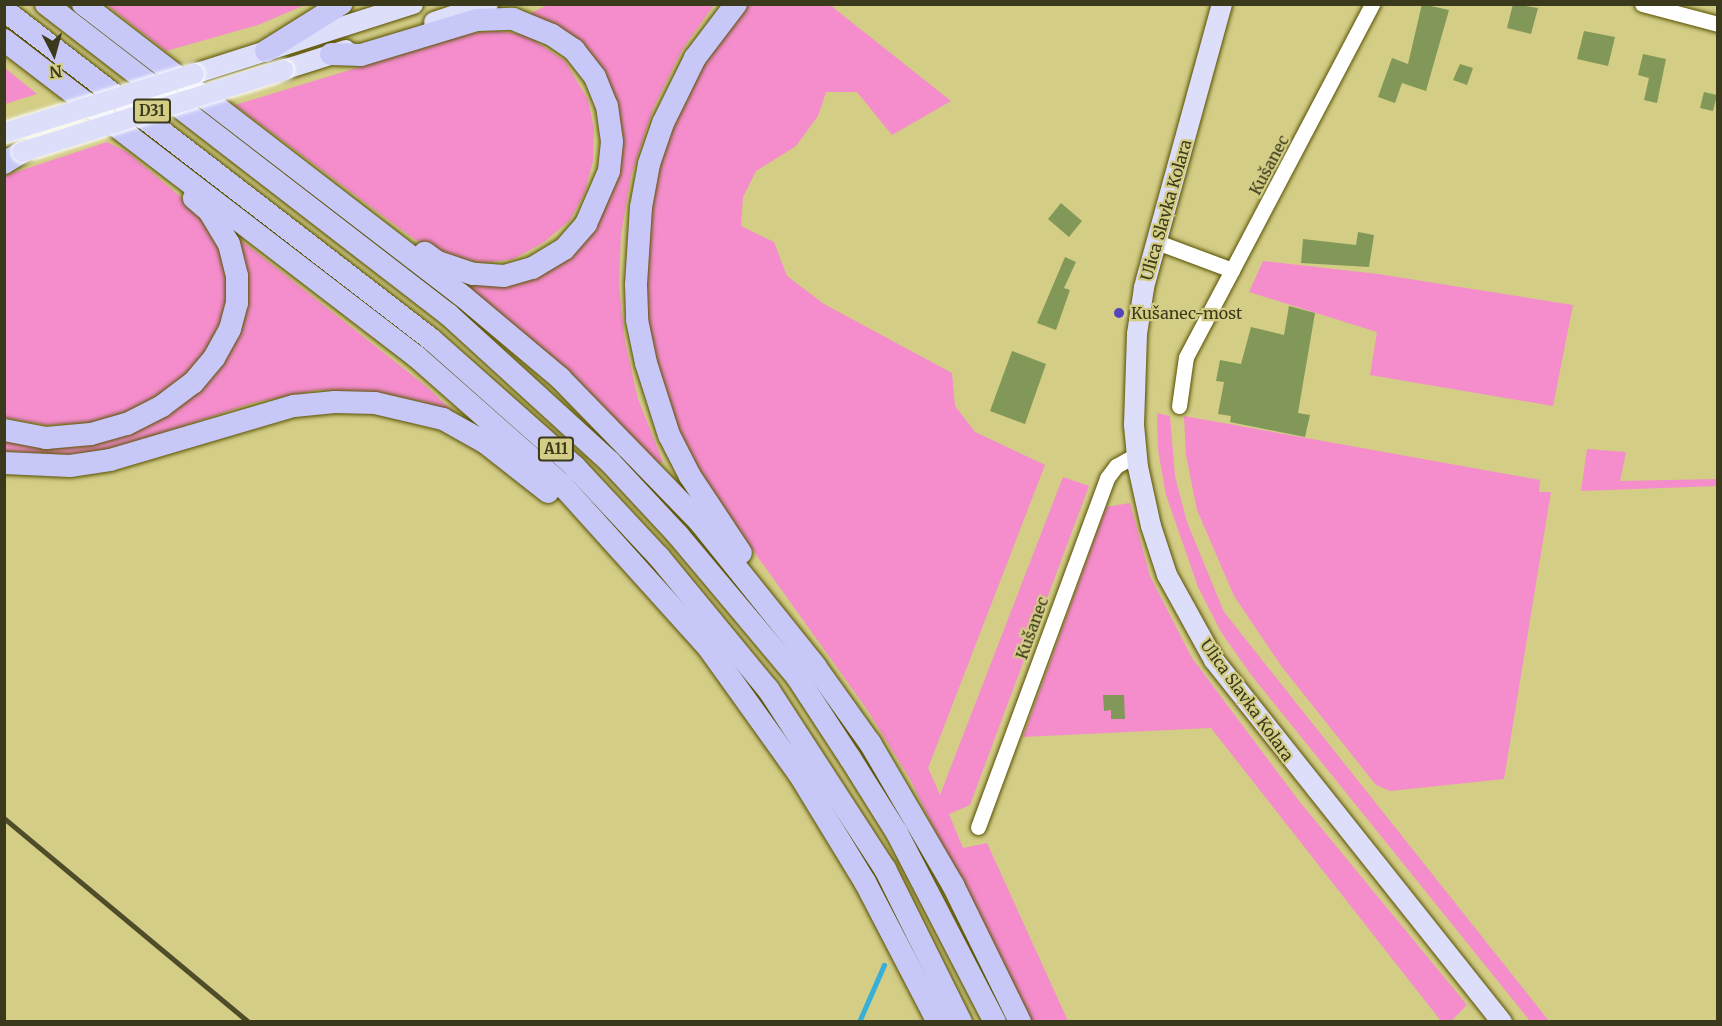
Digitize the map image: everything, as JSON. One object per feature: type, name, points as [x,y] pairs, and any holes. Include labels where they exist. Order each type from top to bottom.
[{"type":"highway","name":"A11","points":[[46,4],[449,315],[549,404],[671,526],[797,677],[850,758],[897,833],[995,1022]]},
{"type":"highway","points":[[84,4],[311,176],[560,378],[699,521],[815,666],[870,743],[953,885],[1020,1022]]},
{"type":"highway","points":[[100,4],[113,27]]},
{"type":"highway","points":[[266,51],[341,4]]},
{"type":"highway","points":[[736,4],[711,34],[676,91],[649,164],[637,240],[637,320],[656,401],[690,476],[754,573],[812,647],[815,666]]},
{"type":"highway","name":"A11","points":[[4,10],[432,340],[575,467],[717,625],[793,725],[885,869],[961,1022]]},
{"type":"highway","points":[[311,176],[329,181],[436,261],[473,274],[504,276],[532,268],[564,249],[586,224],[609,171],[612,142],[607,106],[595,77],[574,50],[552,35],[513,19],[477,20],[361,55],[331,54]]},
{"type":"highway","points":[[4,40],[116,123],[417,357],[519,444],[562,485],[656,592],[708,647],[799,774],[865,882],[938,1022]]},
{"type":"highway","points":[[4,430],[46,438],[91,434],[127,423],[162,406],[193,383],[214,358],[230,329],[237,303],[237,276],[229,244],[209,211],[126,143],[116,123]]},
{"type":"highway","points":[[4,463],[70,466],[110,460],[294,406],[335,402],[375,404],[443,419],[486,443],[537,481],[616,563],[656,592]]},
{"type":"main road","name":"D31","points":[[4,133],[413,4]]},
{"type":"main road","name":"D31","points":[[10,158],[488,4]]},
{"type":"main road","name":"Ulica Slavka Kolara","points":[[1221,4],[1143,288],[1134,363],[1136,455],[1151,526],[1167,575],[1214,660],[1494,1018]]},
{"type":"street","name":"Kušanec","points":[[1179,406],[1186,357],[1372,4]]},
{"type":"street","points":[[1642,4],[1718,24]]},
{"type":"street","points":[[1157,242],[1232,270]]},
{"type":"street","name":"Kušanec","points":[[978,827],[1107,478],[1116,466],[1136,455]]},
{"type":"shaded area","points":[[550,4],[714,5],[682,50],[653,109],[631,176],[621,235],[619,286],[625,341],[638,399],[663,462],[656,465],[460,279],[559,261],[617,148],[568,33],[529,14]]},
{"type":"shaded area","points":[[107,5],[305,5],[258,25],[166,51]]},
{"type":"shaded area","points":[[741,5],[830,5],[951,101],[892,135],[857,92],[826,92],[818,116],[796,146],[756,171],[743,197],[741,226],[774,242],[787,276],[824,304],[952,373],[955,406],[975,432],[1045,465],[928,768],[940,795],[1063,477],[1089,486],[970,805],[949,814],[963,848],[987,843],[1068,1021],[1026,1021],[910,779],[866,708],[684,454],[646,337],[642,236],[667,124]]},
{"type":"shaded area","points":[[498,31],[526,35],[565,61],[588,100],[594,128],[593,161],[584,194],[570,220],[543,243],[513,259],[484,263],[451,257],[414,239],[235,105],[471,33]]},
{"type":"shaded area","points":[[5,68],[37,94],[5,104]]},
{"type":"shaded area","points":[[107,142],[127,152],[206,218],[221,245],[229,281],[227,309],[199,364],[165,392],[128,412],[89,423],[46,425],[5,418],[4,176]]},
{"type":"shaded area","points":[[232,233],[427,387],[459,417],[424,402],[386,394],[318,390],[252,403],[124,446],[86,455],[56,457],[5,451],[5,440],[80,444],[223,356]]},
{"type":"shaded area","points":[[1263,261],[1378,274],[1573,305],[1553,406],[1370,375],[1377,332],[1249,292]]},
{"type":"shaded area","points":[[1157,413],[1170,416],[1175,476],[1187,522],[1224,612],[1549,1021],[1530,1021],[1252,676],[1221,632],[1198,587],[1166,495],[1158,450]]},
{"type":"shaded area","points":[[1184,416],[1540,480],[1539,492],[1551,492],[1504,779],[1390,791],[1376,785],[1282,667],[1234,596],[1197,510],[1186,455]]},
{"type":"shaded area","points":[[1587,449],[1626,452],[1620,481],[1717,479],[1717,486],[1581,491]]},
{"type":"shaded area","points":[[1130,503],[1150,576],[1192,658],[1299,801],[1467,1005],[1451,1021],[1441,1021],[1211,728],[1023,737],[1106,507]]},
{"type":"building","points":[[1422,4],[1449,10],[1426,91],[1402,83],[1395,103],[1378,97],[1392,58],[1408,64]]},
{"type":"building","points":[[1513,4],[1538,8],[1531,34],[1507,28]]},
{"type":"building","points":[[1584,31],[1615,37],[1608,66],[1577,59]]},
{"type":"building","points":[[1643,54],[1666,59],[1657,103],[1644,100],[1649,78],[1638,75]]},
{"type":"building","points":[[1460,64],[1473,68],[1467,85],[1453,80]]},
{"type":"building","points":[[1704,92],[1717,95],[1713,111],[1700,108]]},
{"type":"building","points":[[1061,203],[1082,221],[1069,237],[1048,219]]},
{"type":"building","points":[[1358,232],[1374,235],[1369,267],[1301,263],[1303,239],[1356,245]]},
{"type":"building","points":[[1065,257],[1076,262],[1064,288],[1070,290],[1056,330],[1037,323]]},
{"type":"building","points":[[1289,306],[1315,313],[1298,413],[1310,415],[1305,437],[1230,422],[1231,416],[1218,414],[1224,382],[1216,381],[1220,360],[1241,364],[1251,327],[1284,335]]},
{"type":"building","points":[[1012,351],[1046,364],[1025,424],[990,411]]},
{"type":"building","points":[[1103,695],[1124,695],[1125,719],[1111,719],[1111,710],[1104,711]]},
{"type":"waterway","points":[[859,1022],[884,965]]},
{"type":"railway","points":[[4,818],[249,1022]]},
{"type":"place","name":"Kušanec-most","points":[[1119,313]]}]
